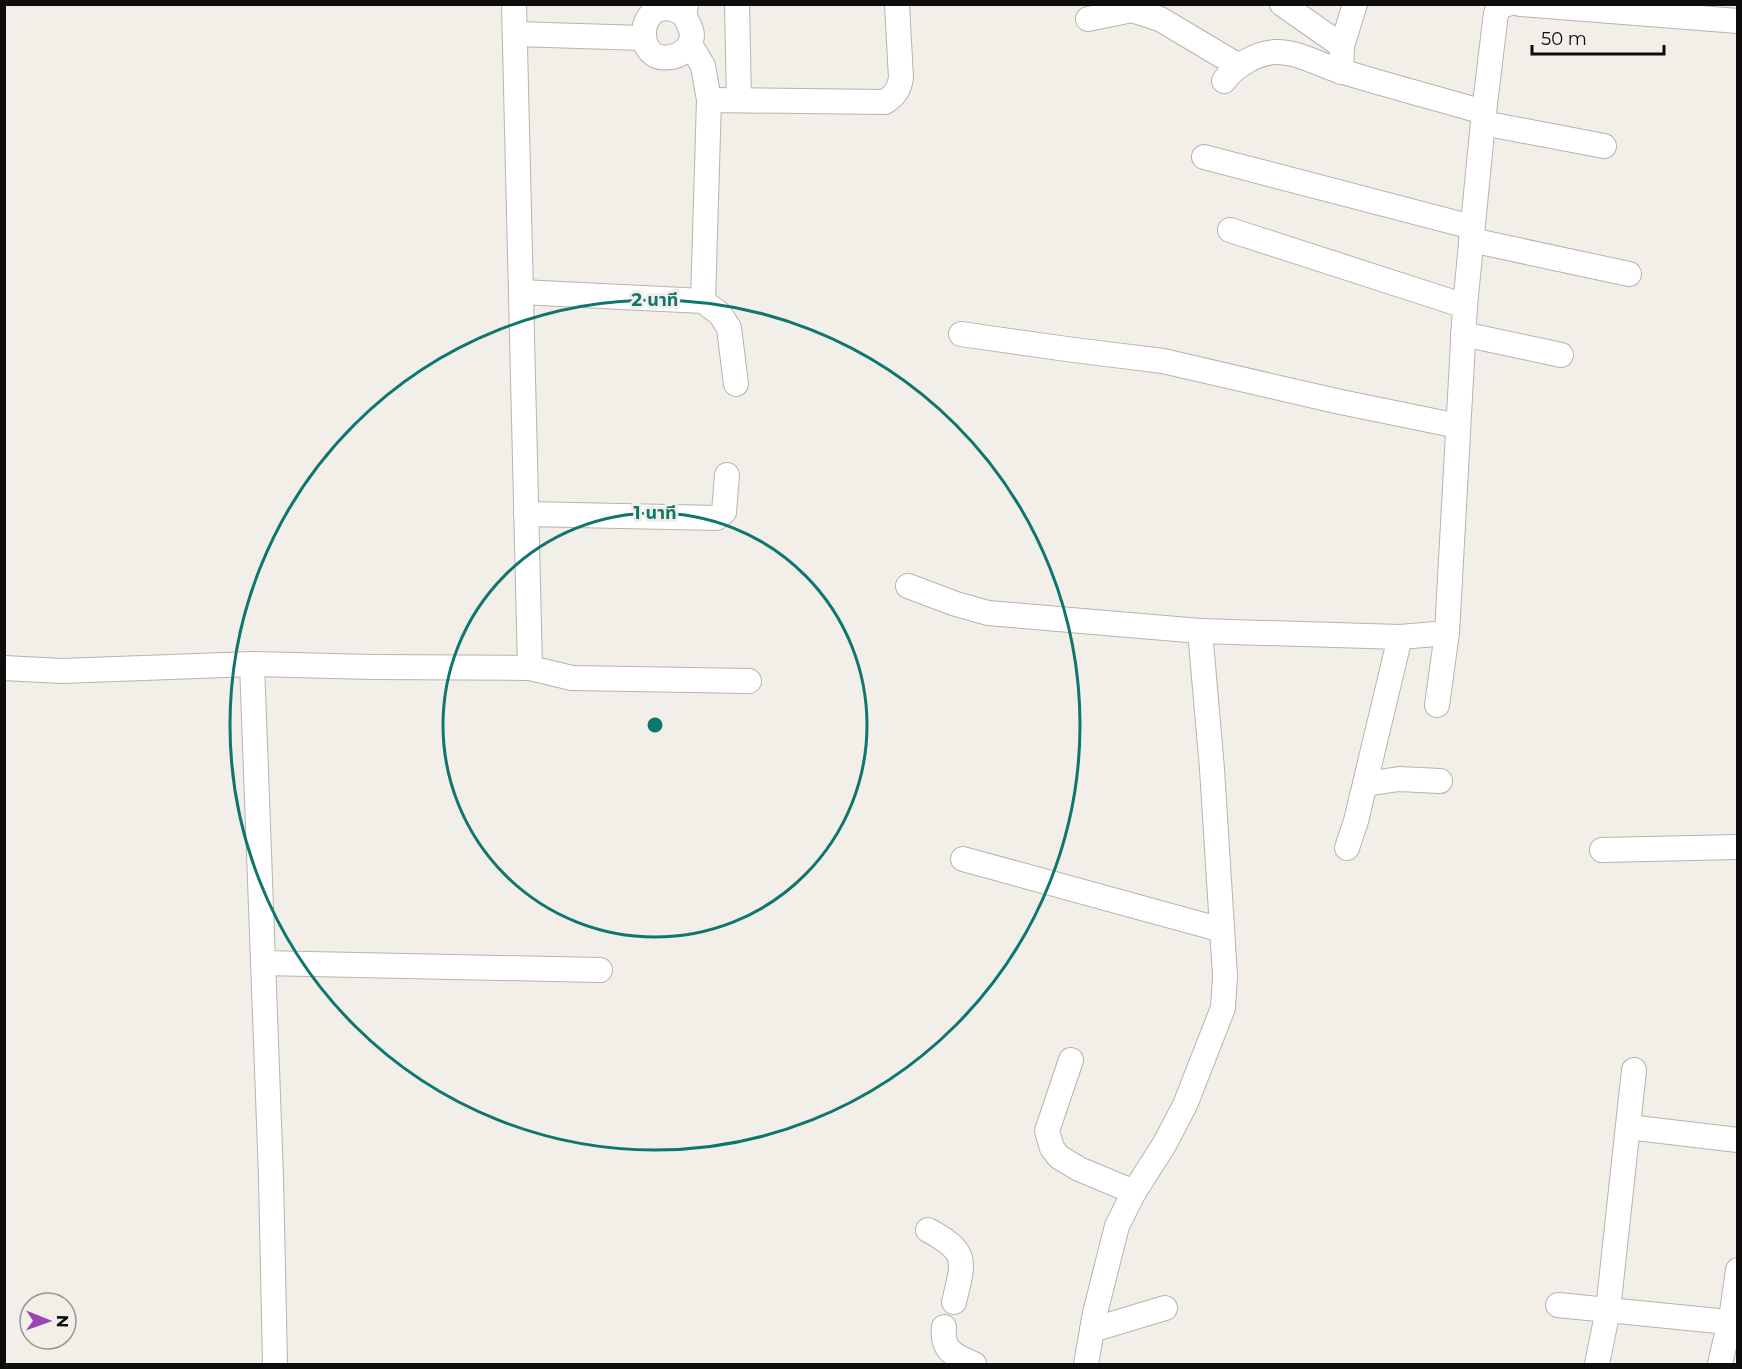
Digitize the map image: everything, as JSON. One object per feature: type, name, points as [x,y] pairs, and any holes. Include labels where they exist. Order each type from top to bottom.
[{"type":"street","points":[[514,4],[530,668]]},
{"type":"street","points":[[737,4],[739,100]]},
{"type":"street","points":[[709,100],[885,102],[899,90],[901,78],[897,4]]},
{"type":"street","points":[[1282,4],[1342,46]]},
{"type":"street","points":[[1341,72],[1342,46],[1355,4]]},
{"type":"street","points":[[1437,705],[1447,633],[1463,334],[1483,118],[1496,12],[1502,5],[1508,4]]},
{"type":"street","points":[[1520,4],[1730,15]]},
{"type":"street","points":[[671,8],[685,10],[692,29],[690,44],[680,55],[664,58],[650,52],[643,38],[645,22],[656,11],[671,8]]},
{"type":"street","points":[[1088,19],[1132,10],[1161,19],[1232,73],[1255,58],[1274,52],[1293,54],[1483,118],[1604,146]]},
{"type":"street","points":[[515,34],[643,38]]},
{"type":"street","points":[[690,44],[703,66],[709,100],[703,301]]},
{"type":"street","points":[[1204,157],[1472,234],[1629,274]]},
{"type":"street","points":[[1230,230],[1465,306]]},
{"type":"street","points":[[521,292],[703,301],[720,314],[729,328],[736,384]]},
{"type":"street","points":[[961,334],[1074,351],[1163,361],[1458,426]]},
{"type":"street","points":[[1463,334],[1561,355]]},
{"type":"street","points":[[526,514],[717,518],[724,512],[728,475]]},
{"type":"street","points":[[908,586],[988,613],[1200,632],[1400,637],[1447,633]]},
{"type":"street","points":[[1086,1365],[1116,1226],[1185,1105],[1222,1008],[1226,976],[1200,632]]},
{"type":"street","points":[[1347,848],[1365,784],[1400,637]]},
{"type":"street","points":[[252,664],[275,1365]]},
{"type":"street","points":[[4,668],[62,671],[252,664],[530,668],[572,678],[749,681]]},
{"type":"street","points":[[1365,784],[1399,779],[1440,781]]},
{"type":"street","points":[[1602,850],[1737,847]]},
{"type":"street","points":[[963,859],[1222,930]]},
{"type":"street","points":[[263,963],[600,970]]},
{"type":"street","points":[[1071,1060],[1047,1131],[1052,1148],[1059,1157],[1079,1169],[1134,1192]]},
{"type":"street","points":[[1596,1365],[1608,1310],[1634,1070]]},
{"type":"street","points":[[1628,1127],[1737,1140]]},
{"type":"street","points":[[928,1230],[943,1238],[958,1253],[963,1266],[954,1302]]},
{"type":"street","points":[[1720,1365],[1734,1322],[1737,1270]]},
{"type":"street","points":[[1558,1305],[1734,1322]]},
{"type":"street","points":[[1092,1330],[1165,1308]]},
{"type":"street","points":[[944,1327],[943,1337],[946,1347],[958,1358],[975,1365]]}]
